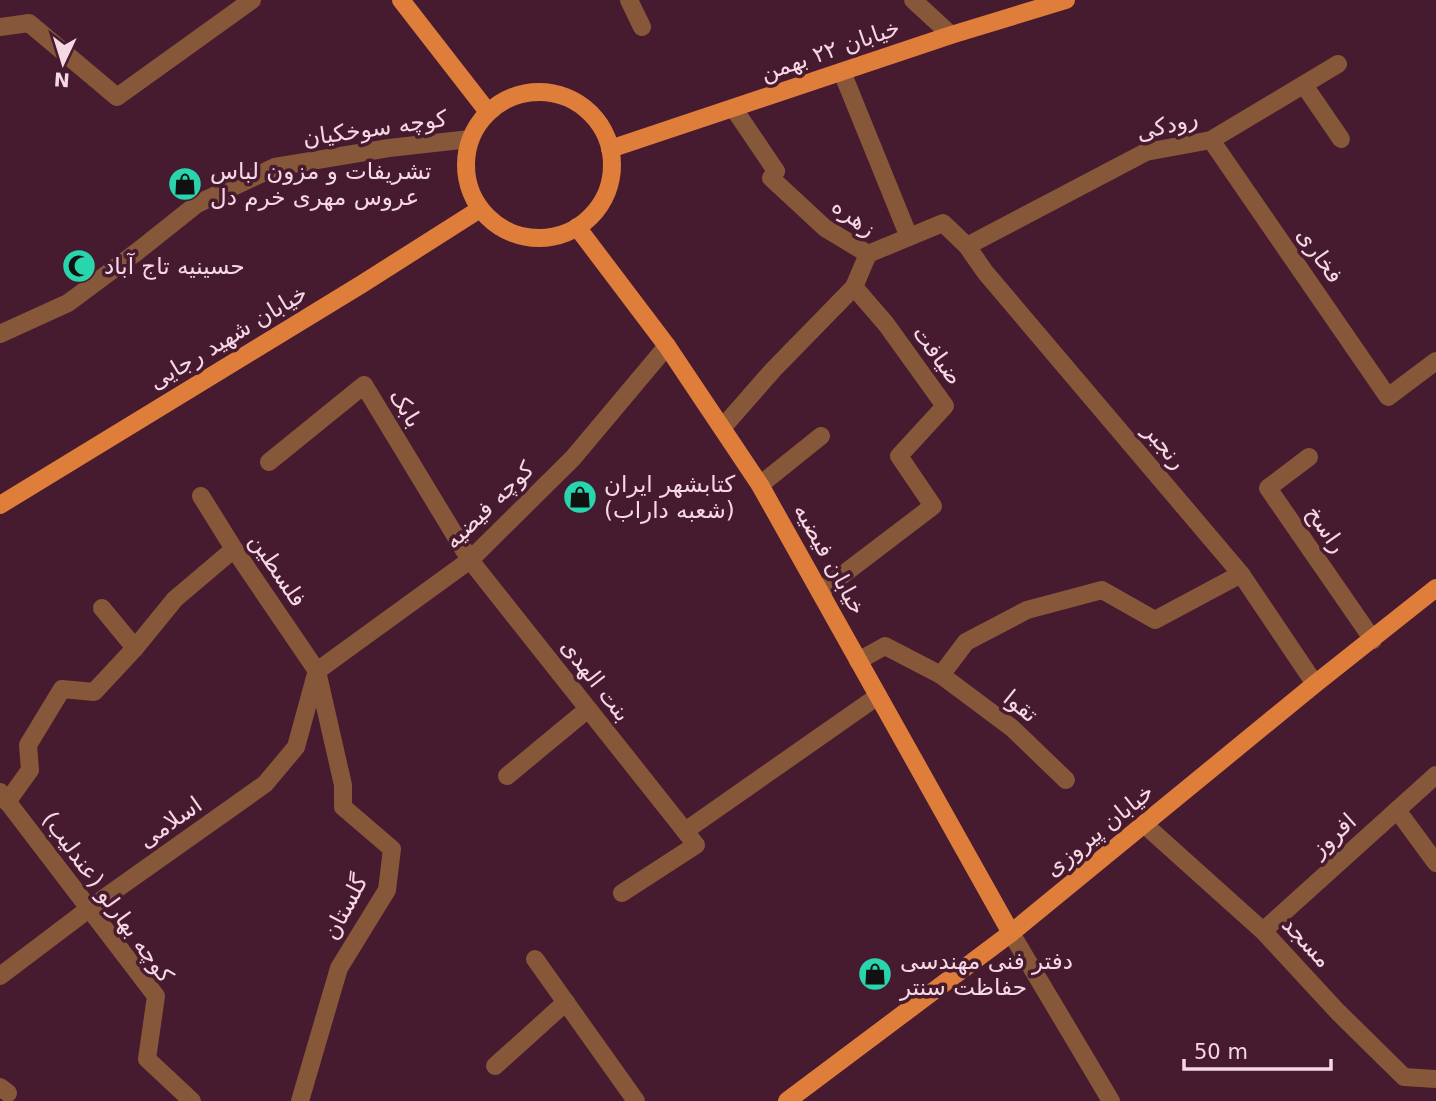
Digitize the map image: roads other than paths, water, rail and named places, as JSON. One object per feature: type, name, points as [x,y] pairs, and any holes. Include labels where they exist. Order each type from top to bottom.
[{"type":"main road","points":[[401,0],[488,112]]},
{"type":"main road","name":"خیابان ۲۲ بهمن","points":[[610,149],[951,35],[1066,0]]},
{"type":"main road","points":[[527,93],[549,93],[570,99],[589,112],[602,129],[610,149],[612,167],[606,193],[592,216],[578,227],[558,236],[536,238],[515,234],[496,224],[480,209],[468,183],[466,168],[470,139],[488,112],[506,100],[527,93]]},
{"type":"main road","name":"خیابان شهید رجایی","points":[[0,505],[480,209]]},
{"type":"main road","name":"خیابان فیضیه","points":[[578,227],[667,346],[760,485],[1011,933]]},
{"type":"main road","name":"خیابان پیروزی","points":[[787,1101],[1011,933],[1436,588]]},
{"type":"street","points":[[0,27],[29,23],[117,97],[251,0]]},
{"type":"street","points":[[629,0],[642,27]]},
{"type":"street","points":[[914,0],[951,35]]},
{"type":"street","name":"رودکی","points":[[967,246],[1146,152],[1211,140],[1338,64]]},
{"type":"street","points":[[842,72],[909,237],[868,254]]},
{"type":"street","points":[[1304,85],[1341,139]]},
{"type":"street","name":"زهره","points":[[723,427],[773,370],[854,287],[868,254],[825,228],[771,178],[776,171],[734,108]]},
{"type":"street","name":"کوچه سوخکیان","points":[[0,334],[68,303],[197,204],[275,167],[389,148],[470,139]]},
{"type":"street","name":"فخاری","points":[[1211,140],[1388,397],[1436,361]]},
{"type":"street","name":"رنجبر","points":[[909,237],[943,223],[967,246],[985,272],[1241,574],[1315,684]]},
{"type":"street","name":"ضیافت","points":[[820,592],[933,506],[899,456],[945,406],[886,324],[854,287]]},
{"type":"street","name":"کوچه فیضیه","points":[[317,671],[470,561],[573,458],[667,346]]},
{"type":"street","name":"بابک","points":[[269,462],[364,385],[470,561]]},
{"type":"street","points":[[760,485],[821,436]]},
{"type":"street","name":"راسخ","points":[[1309,457],[1268,488],[1373,640]]},
{"type":"street","name":"فلسطین","points":[[201,496],[317,671]]},
{"type":"street","points":[[4,797],[30,770],[28,744],[62,689],[94,692],[175,599],[234,549]]},
{"type":"street","name":"بنت الهدی","points":[[470,561],[685,831]]},
{"type":"street","points":[[940,675],[966,642],[1027,610],[1102,590],[1156,620],[1241,574]]},
{"type":"street","points":[[102,608],[135,648]]},
{"type":"street","name":"تقوا","points":[[858,661],[885,646],[940,675],[1012,728],[1066,780]]},
{"type":"street","name":"اسلامی","points":[[0,976],[90,908],[265,784],[296,747],[317,671]]},
{"type":"street","name":"گلستان","points":[[300,1101],[339,968],[387,890],[391,849],[343,807],[343,785],[317,671]]},
{"type":"street","points":[[622,893],[696,845],[685,831],[878,696]]},
{"type":"street","points":[[507,776],[588,709]]},
{"type":"street","name":"افروز","points":[[1263,931],[1436,775]]},
{"type":"street","name":"کوچه بهارلو (عندلیب)","points":[[4,797],[156,996],[146,1059],[192,1101]]},
{"type":"street","points":[[1397,810],[1436,863]]},
{"type":"street","name":"مسجد","points":[[1144,825],[1263,931],[1338,1012],[1404,1077],[1436,1079]]},
{"type":"street","points":[[1011,933],[1111,1101]]},
{"type":"street","points":[[535,959],[636,1101]]},
{"type":"street","points":[[495,1066],[566,1002]]},
{"type":"place","name":"تشریفات و مزون لباس عروس مهری خرم دل","points":[[185,184]]},
{"type":"place","name":"حسینیه تاج آباد","points":[[79,266]]},
{"type":"place","name":"کتابشهر ایران (شعبه داراب)","points":[[580,497]]},
{"type":"place","name":"دفتر فنی مهندسی حفاظت سنتر","points":[[875,974]]}]
